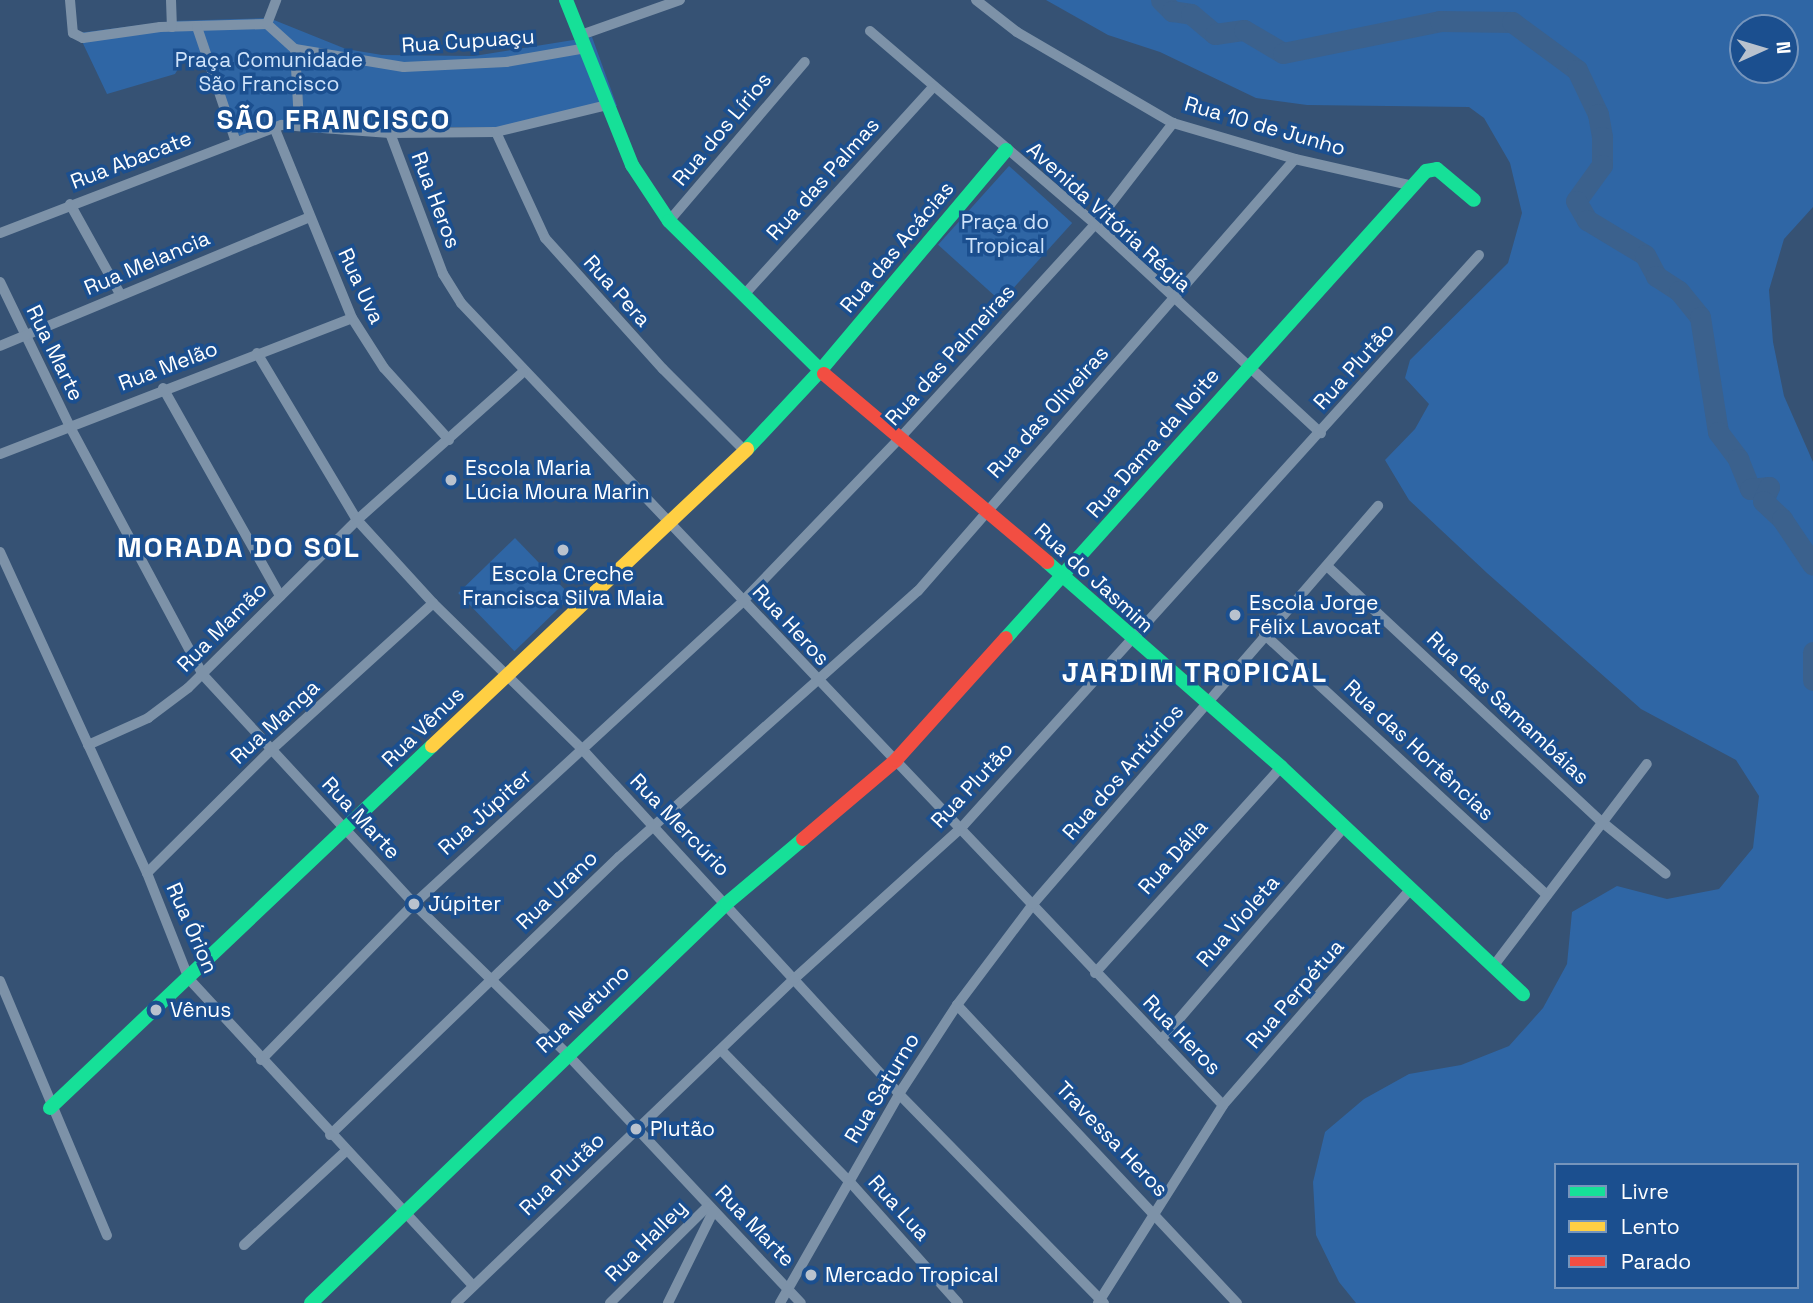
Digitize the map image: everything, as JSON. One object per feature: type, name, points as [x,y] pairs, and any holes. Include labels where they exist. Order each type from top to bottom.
[{"type":"street","points":[[70,0],[73,33],[83,38],[172,27],[267,24],[295,49],[299,123]]},
{"type":"street","points":[[171,0],[172,27]]},
{"type":"street","points":[[267,24],[276,0]]},
{"type":"street","name":"Rua do Jasmim","points":[[566,0],[632,165],[669,221],[820,371],[987,509],[1131,640],[1281,767],[1495,964],[1523,994]]},
{"type":"street","name":"Rua Cupuaçu","points":[[295,49],[404,67],[506,62],[583,42],[680,0]]},
{"type":"street","name":"Rua 10 de Junho","points":[[976,0],[1017,32],[1173,123],[1295,159],[1414,186]]},
{"type":"street","points":[[197,27],[236,142]]},
{"type":"street","name":"Avenida Vitória Régia","points":[[870,31],[932,88],[1095,224],[1173,301],[1321,433]]},
{"type":"street","name":"Rua dos Lírios","points":[[669,221],[805,62]]},
{"type":"street","name":"Rua das Palmas","points":[[743,296],[932,88]]},
{"type":"street","name":"Rua Abacate","points":[[0,233],[274,127],[299,123],[390,133],[495,132],[608,105]]},
{"type":"street","name":"Rua das Palmeiras","points":[[743,601],[899,439],[1095,224],[1173,123]]},
{"type":"street","name":"Rua Uva","points":[[274,127],[352,318],[384,368],[449,440]]},
{"type":"street","name":"Rua Pera","points":[[495,132],[545,238],[663,369],[745,451]]},
{"type":"street","name":"Rua Heros","points":[[390,133],[443,274],[461,303],[523,372],[819,682],[962,827],[1095,973],[1223,1105]]},
{"type":"street","name":"Rua das Acácias","points":[[820,371],[1006,150]]},
{"type":"street","name":"Rua das Oliveiras","points":[[819,682],[918,591],[1295,159]]},
{"type":"street","points":[[1414,186],[1426,171],[1437,169],[1474,200]]},
{"type":"street","name":"Rua Dama da Noite","points":[[896,760],[1414,186]]},
{"type":"street","points":[[70,204],[120,294]]},
{"type":"street","name":"Rua Melancia","points":[[0,346],[310,217]]},
{"type":"street","name":"Rua Plutão","points":[[456,1303],[794,979],[962,827],[1321,433],[1479,255]]},
{"type":"street","name":"Rua Marte","points":[[0,282],[24,337],[69,425],[203,674],[270,751],[348,829],[414,904],[566,1053],[801,1303]]},
{"type":"street","name":"Rua Melão","points":[[0,454],[163,388],[352,318]]},
{"type":"street","name":"Rua Mercúrio","points":[[257,353],[357,520],[433,603],[508,673],[582,749],[727,903],[899,1094],[1101,1302]]},
{"type":"street","name":"Rua Vênus","points":[[50,1108],[745,451],[820,371]]},
{"type":"street","name":"Rua Mamão","points":[[88,745],[148,718],[203,674],[357,520],[523,372]]},
{"type":"street","points":[[163,388],[280,596]]},
{"type":"street","name":"Rua dos Antúrios","points":[[1034,904],[1208,704],[1264,634],[1378,506]]},
{"type":"street","name":"Rua Órion","points":[[0,552],[148,873],[189,979],[330,1135],[473,1286]]},
{"type":"street","name":"Rua das Samambáias","points":[[1327,566],[1602,822],[1665,874]]},
{"type":"street","name":"Rua Júpiter","points":[[261,1060],[414,904],[743,601]]},
{"type":"street","name":"Rua Manga","points":[[148,873],[270,751],[433,603]]},
{"type":"street","name":"Rua das Hortências","points":[[1264,634],[1547,895]]},
{"type":"street","name":"Rua Urano","points":[[330,1135],[653,827],[819,682]]},
{"type":"street","name":"Rua Netuno","points":[[311,1303],[566,1053],[727,903],[896,760]]},
{"type":"street","points":[[1495,964],[1647,764]]},
{"type":"street","name":"Rua Dália","points":[[1095,973],[1281,767]]},
{"type":"street","name":"Rua Violeta","points":[[1161,1040],[1344,827]]},
{"type":"street","name":"Rua Perpétua","points":[[1101,1302],[1153,1211],[1223,1105],[1411,889]]},
{"type":"street","name":"Rua Saturno","points":[[780,1303],[899,1094],[957,1004],[1034,904]]},
{"type":"street","points":[[0,981],[50,1108],[107,1235]]},
{"type":"street","name":"Travessa Heros","points":[[957,1004],[1237,1303]]},
{"type":"street","name":"Rua Lua","points":[[721,1050],[850,1182],[958,1303]]},
{"type":"street","points":[[244,1245],[346,1151]]},
{"type":"street","points":[[668,1303],[711,1209]]},
{"type":"street","name":"Rua Halley","points":[[610,1303],[711,1209]]},
{"type":"green space","points":[[1046,0],[1813,0],[1813,207],[1784,239],[1769,290],[1773,342],[1784,396],[1813,462],[1813,1303],[1356,1303],[1339,1282],[1316,1235],[1313,1182],[1325,1132],[1364,1099],[1409,1074],[1461,1065],[1509,1046],[1543,1008],[1567,964],[1572,912],[1617,886],[1667,899],[1719,889],[1753,848],[1759,796],[1736,760],[1641,709],[1487,573],[1409,500],[1385,460],[1415,429],[1429,404],[1405,378],[1410,360],[1508,263],[1522,213],[1510,163],[1484,118],[1469,107],[1307,105],[1256,98],[1160,52],[1108,35]]},
{"type":"green space","name":"Praça Comunidade São Francisco","points":[[269,18],[346,49],[382,55],[474,56],[592,37],[617,106],[506,127],[387,127],[299,115],[239,136],[209,53],[181,64],[175,74],[107,94],[78,33],[173,21]]},
{"type":"green space","name":"Praça do Tropical","points":[[1009,166],[1072,223],[1001,302],[938,245]]},
{"type":"green space","points":[[515,538],[571,596],[514,651],[458,593]]},
{"type":"waterway","points":[[1161,0],[1172,11],[1191,14],[1215,34],[1244,30],[1283,53],[1440,21],[1512,22],[1577,70],[1598,114],[1602,137],[1602,165],[1576,201],[1587,220],[1645,255],[1656,276],[1679,291],[1700,317],[1718,432],[1738,459],[1750,489],[1769,487],[1763,501],[1782,519],[1813,565]]},
{"type":"waterway","points":[[1813,652],[1813,680]]},
{"type":"traffic: fast","points":[[566,0],[632,165],[669,221],[824,374]]},
{"type":"traffic: fast","points":[[747,449],[820,371],[1006,150]]},
{"type":"traffic: fast","points":[[1006,638],[1426,171],[1437,169],[1474,200]]},
{"type":"traffic: fast","points":[[1047,562],[1281,767],[1523,994]]},
{"type":"traffic: fast","points":[[50,1108],[432,746]]},
{"type":"traffic: fast","points":[[311,1303],[727,903],[803,839]]},
{"type":"traffic: slow","points":[[432,746],[747,449]]},
{"type":"traffic: jam","points":[[824,374],[1047,562]]},
{"type":"traffic: jam","points":[[803,839],[896,760],[1006,638]]},
{"type":"place","name":"Escola Maria Lúcia Moura Marin","points":[[451,480]]},
{"type":"place","name":"Escola Creche Francisca Silva Maia","points":[[563,550]]},
{"type":"place","name":"Escola Jorge Félix Lavocat","points":[[1235,615]]},
{"type":"place","name":"Júpiter","points":[[414,904]]},
{"type":"place","name":"Vênus","points":[[156,1010]]},
{"type":"place","name":"Plutão","points":[[636,1129]]},
{"type":"place","name":"Mercado Tropical","points":[[811,1275]]},
{"type":"district","name":"SÃO FRANCISCO","points":[[334,119]]},
{"type":"district","name":"MORADA DO SOL","points":[[239,547]]},
{"type":"district","name":"JARDIM TROPICAL","points":[[1195,672]]}]
